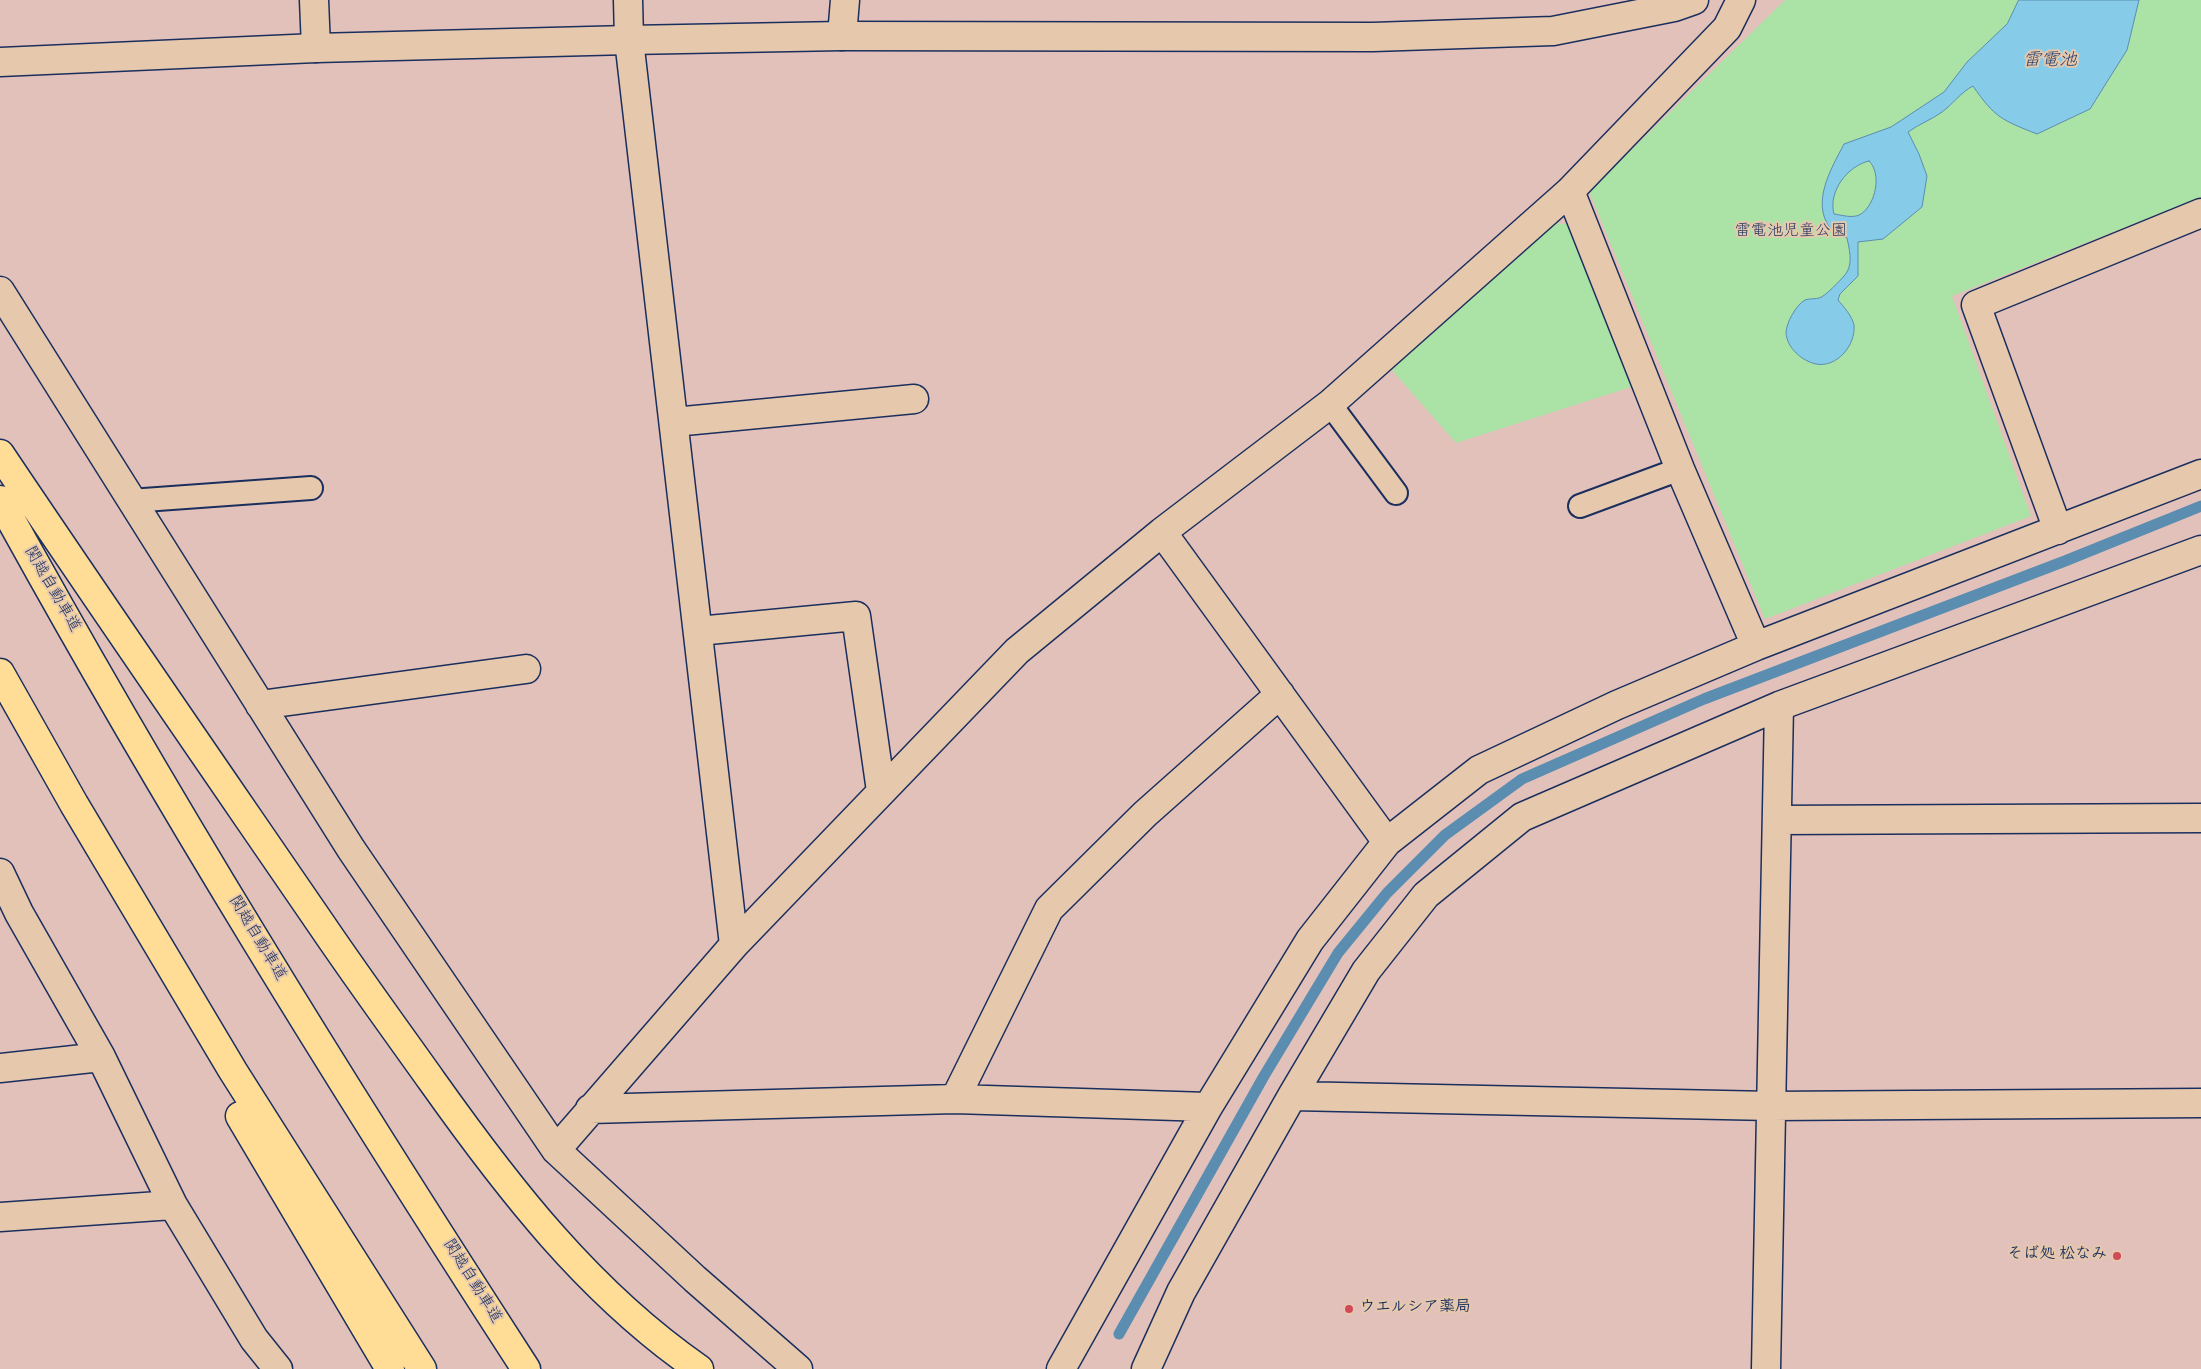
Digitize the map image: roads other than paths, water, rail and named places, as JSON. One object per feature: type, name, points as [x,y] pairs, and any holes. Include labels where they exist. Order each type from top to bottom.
[{"type":"highway","points":[[0,454],[357,977],[475,1142],[526,1207],[577,1264],[618,1305],[657,1339],[698,1369]]},
{"type":"highway","name":"関越自動車道","points":[[0,500],[154,772],[321,1047],[521,1360]]},
{"type":"highway","points":[[0,673],[74,804],[233,1071],[416,1359]]},
{"type":"highway","points":[[74,804],[215,1074],[390,1369]]},
{"type":"street","points":[[314,0],[316,48]]},
{"type":"street","points":[[628,0],[629,40],[734,945]]},
{"type":"street","points":[[842,36],[845,0]]},
{"type":"street","points":[[556,1150],[734,945],[1017,651],[1162,532],[1330,404],[1570,191],[1727,28],[1741,0]]},
{"type":"street","points":[[0,62],[316,48],[629,40],[842,36],[1392,36],[1553,31],[1676,2]]},
{"type":"street","points":[[1570,191],[1680,469],[1756,646]]},
{"type":"street","points":[[2058,530],[1976,306],[2201,213]]},
{"type":"street","points":[[0,291],[130,501],[351,850],[556,1150],[694,1279],[798,1369]]},
{"type":"street","points":[[674,422],[914,399]]},
{"type":"street","points":[[1061,1369],[1208,1107],[1310,940],[1387,842],[1479,770],[1617,705],[1756,646],[2201,474]]},
{"type":"street","points":[[1162,532],[1387,842]]},
{"type":"street","points":[[1146,1369],[1181,1292],[1292,1096],[1366,971],[1426,895],[1522,817],[1779,706],[2201,550]]},
{"type":"street","points":[[698,631],[856,616],[881,791]]},
{"type":"street","points":[[260,705],[526,669]]},
{"type":"street","points":[[955,1099],[1048,909],[1144,814],[1280,694]]},
{"type":"street","points":[[1766,1369],[1779,706]]},
{"type":"street","points":[[1777,820],[2201,818]]},
{"type":"street","points":[[0,873],[9,914],[101,1057],[173,1205],[254,1339],[278,1369]]},
{"type":"street","points":[[0,1068],[101,1057]]},
{"type":"street","points":[[1292,1096],[1771,1106],[2201,1103]]},
{"type":"street","points":[[590,1110],[955,1099],[1208,1107]]},
{"type":"street","points":[[0,1217],[173,1205]]},
{"type":"lane","points":[[1330,404],[1396,493]]},
{"type":"lane","points":[[1580,506],[1680,469]]},
{"type":"lane","points":[[130,501],[312,488]]},
{"type":"water","name":"雷電池","points":[[2019,0],[2139,0],[2127,50],[2090,109],[2037,134],[2000,117],[1987,105],[1973,86],[1942,112],[1908,132],[1927,176],[1922,207],[1883,239],[1858,242],[1858,276],[1840,294],[1838,300],[1848,312],[1854,325],[1852,340],[1844,353],[1838,359],[1824,364],[1816,364],[1801,357],[1792,349],[1787,339],[1786,329],[1790,319],[1802,302],[1807,299],[1821,297],[1832,288],[1846,274],[1850,264],[1847,238],[1830,228],[1822,207],[1825,186],[1844,144],[1891,127],[1944,92],[1967,62],[2007,24]],"holes":[[[1869,161],[1873,166],[1876,180],[1874,196],[1866,209],[1861,214],[1855,216],[1834,214],[1834,197],[1841,181],[1853,168],[1861,164]]]},
{"type":"waterway","points":[[1119,1334],[1264,1076],[1338,953],[1387,893],[1445,835],[1522,779],[1704,699],[2065,561],[2201,506]]},
{"type":"place","name":"そば処 松なみ","points":[[2117,1256]]},
{"type":"place","name":"ウエルシア薬局","points":[[1349,1309]]},
{"type":"park label","name":"雷電池児童公園","points":[[1791,233]]}]
